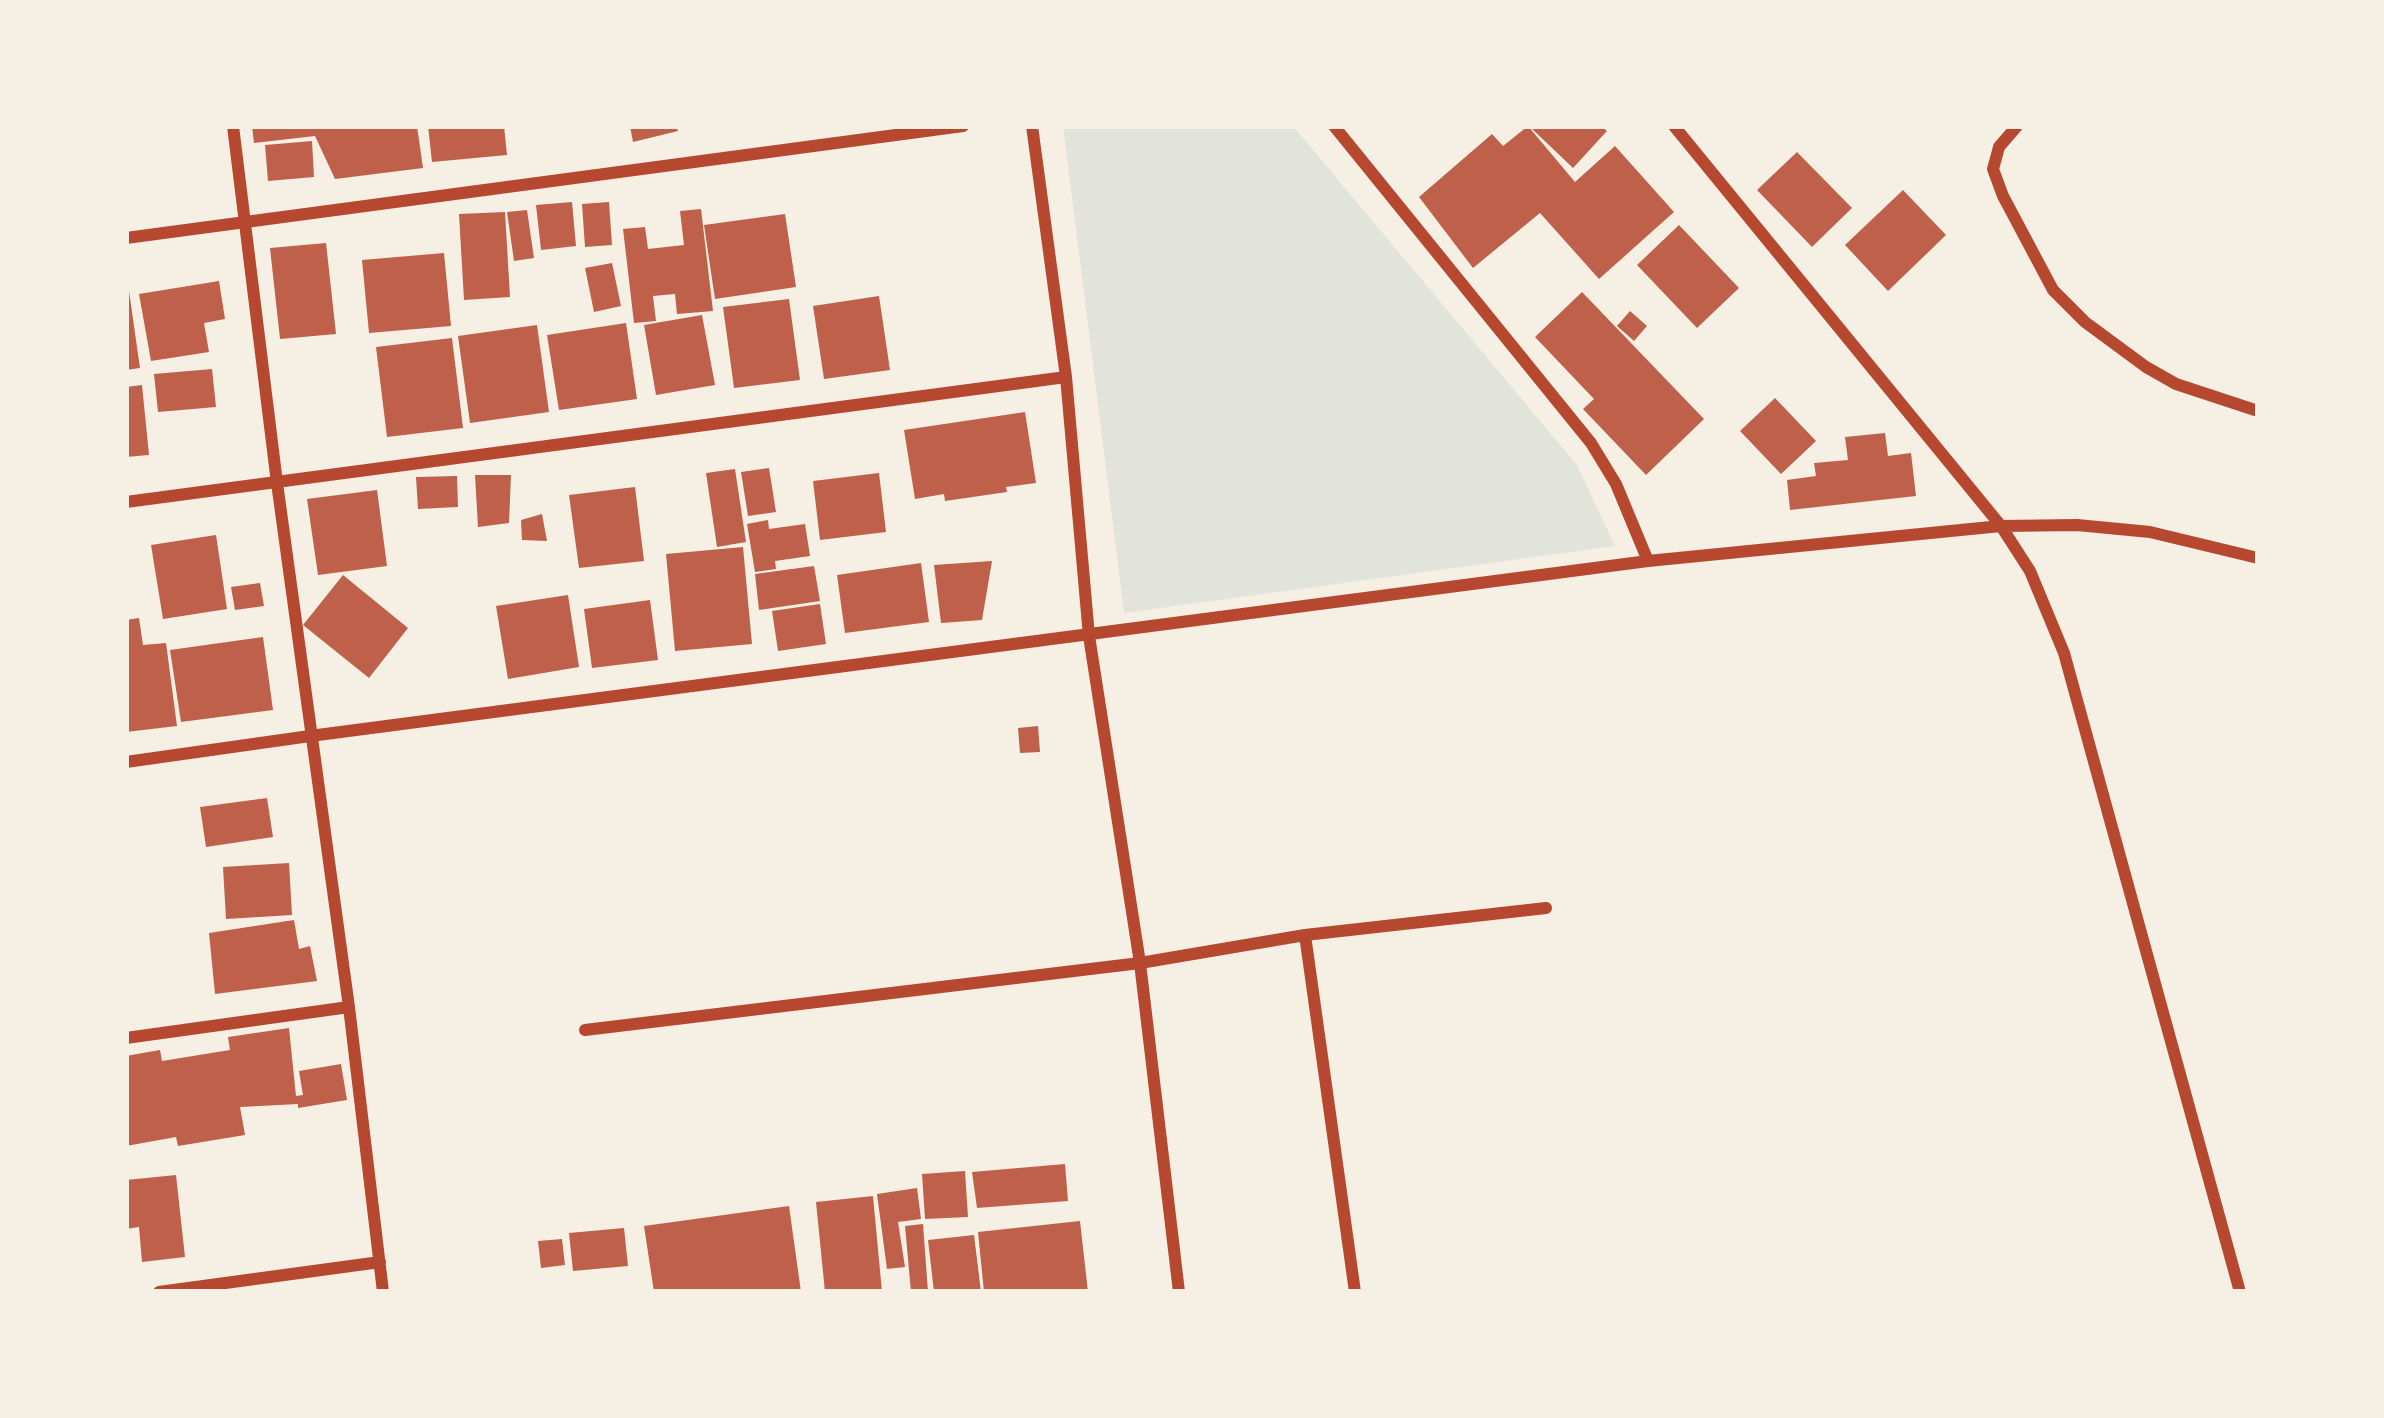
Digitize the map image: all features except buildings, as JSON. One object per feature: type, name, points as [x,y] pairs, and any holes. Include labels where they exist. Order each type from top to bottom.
[{"type":"street","points":[[233,126],[383,1292]]},
{"type":"street","points":[[126,238],[963,126]]},
{"type":"street","points":[[1032,126],[1066,377],[1089,636],[1140,963],[1179,1292]]},
{"type":"street","points":[[1334,126],[1592,443],[1616,484],[1648,561]]},
{"type":"street","points":[[1674,126],[2001,526],[2030,571],[2063,653],[2240,1292]]},
{"type":"street","points":[[2017,126],[1999,147],[1994,169],[2003,196],[2053,290],[2085,322],[2146,367],[2176,384],[2258,411]]},
{"type":"street","points":[[126,502],[1066,377]]},
{"type":"street","points":[[126,762],[1648,561],[2001,526],[2078,525],[2150,532],[2258,558]]},
{"type":"street","points":[[585,1030],[1546,908]]},
{"type":"street","points":[[1306,935],[1354,1292]]},
{"type":"street","points":[[126,1038],[349,1007]]},
{"type":"street","points":[[159,1292],[380,1262]]},
{"type":"shaded area","points":[[1063,126],[1293,126],[1577,465],[1615,546],[1124,613]]}]
